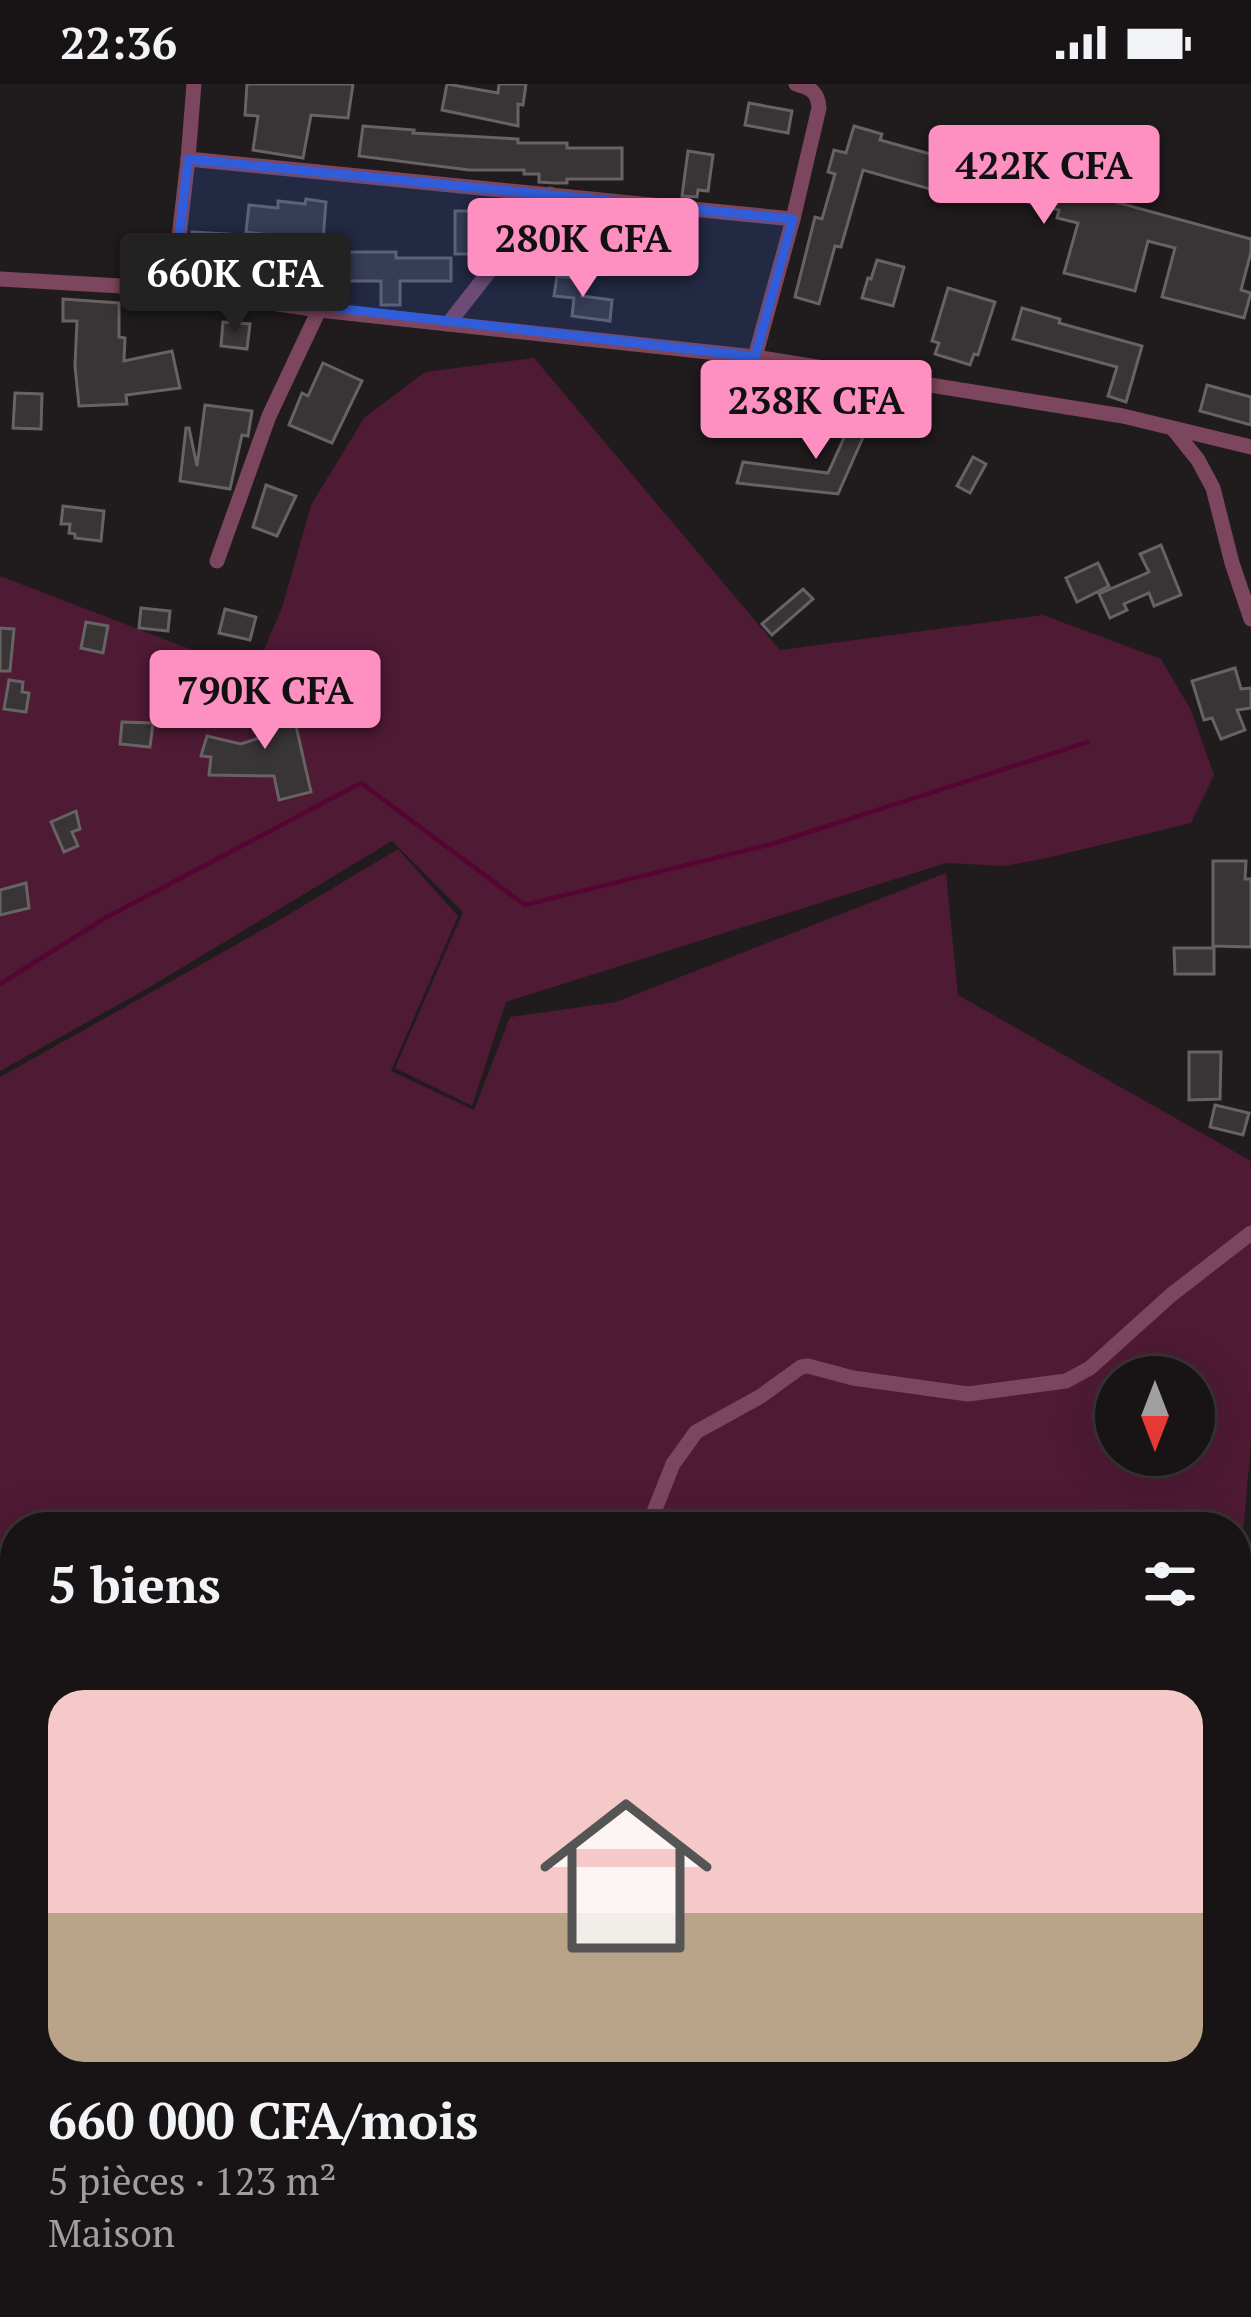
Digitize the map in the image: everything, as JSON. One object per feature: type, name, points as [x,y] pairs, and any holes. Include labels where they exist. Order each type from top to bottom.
[{"type":"street","points":[[173,289],[194,84]]},
{"type":"street","points":[[755,357],[819,108],[816,93],[796,84]]},
{"type":"street","points":[[188,158],[794,219]]},
{"type":"street","points":[[448,324],[550,194]]},
{"type":"street","points":[[0,279],[173,289],[319,310],[755,357],[1123,416],[1251,447]]},
{"type":"street","points":[[218,561],[269,416],[319,310]]},
{"type":"street","points":[[1174,430],[1213,488],[1251,619]]},
{"type":"street","points":[[655,1512],[673,1464],[696,1432],[802,1367],[968,1394],[1066,1381],[1081,1375],[1171,1295],[1251,1233]]},
{"type":"highlighted area","points":[[188,159],[793,219],[755,357],[173,289]]},
{"type":"shaded area","points":[[534,358],[780,650],[1043,615],[1161,659],[1191,710],[1214,775],[1191,823],[1004,866],[946,863],[506,1002],[472,1106],[395,1068],[463,912],[392,841],[0,1071],[0,576],[208,656],[260,659],[282,608],[311,505],[364,418],[425,372]]},
{"type":"shaded area","points":[[398,849],[458,916],[391,1071],[474,1110],[510,1017],[616,1002],[946,873],[958,995],[1251,1161],[1251,1441],[1245,1512],[0,1512],[0,1077]]},
{"type":"building","points":[[247,84],[353,84],[348,118],[311,115],[303,158],[253,150],[258,116],[245,115]]},
{"type":"building","points":[[447,84],[498,93],[499,84],[526,84],[523,105],[518,104],[518,126],[442,110]]},
{"type":"building","points":[[749,103],[792,111],[788,133],[745,125]]},
{"type":"building","points":[[363,126],[518,139],[518,143],[567,143],[567,148],[622,148],[622,179],[539,182],[539,174],[524,174],[524,170],[469,170],[359,156]]},
{"type":"building","points":[[854,126],[882,134],[880,140],[1251,239],[1241,290],[1251,293],[1244,318],[1162,297],[1175,248],[1148,241],[1135,291],[1064,273],[1078,223],[1057,218],[1059,210],[948,182],[944,193],[863,170],[819,304],[795,297],[815,217],[822,219],[835,174],[828,172],[834,150],[846,153]]},
{"type":"building","points":[[688,151],[713,155],[708,191],[698,190],[697,197],[682,196]]},
{"type":"building","points":[[306,199],[326,202],[322,252],[451,258],[451,281],[400,281],[400,305],[381,305],[381,281],[336,284],[293,279],[298,238],[246,232],[249,205],[278,208],[278,201],[305,204]]},
{"type":"building","points":[[455,211],[474,211],[474,254],[455,254]]},
{"type":"building","points":[[561,217],[610,217],[611,244],[561,247]]},
{"type":"building","points":[[192,232],[242,235],[232,285],[207,282],[210,261],[188,260]]},
{"type":"building","points":[[877,260],[904,267],[893,306],[862,298]]},
{"type":"building","points":[[557,276],[580,279],[582,296],[612,300],[610,321],[572,316],[574,298],[554,296]]},
{"type":"building","points":[[948,288],[995,302],[978,355],[974,354],[970,365],[935,354],[939,343],[932,341]]},
{"type":"building","points":[[63,299],[119,303],[124,361],[172,351],[180,388],[126,395],[127,404],[79,406],[77,321],[63,321]]},
{"type":"building","points":[[1022,308],[1142,346],[1126,402],[1108,396],[1117,367],[1013,339]]},
{"type":"building","points":[[223,322],[250,324],[247,349],[221,346]]},
{"type":"building","points":[[323,363],[362,381],[332,443],[289,425],[302,393],[308,396]]},
{"type":"building","points":[[1207,385],[1251,397],[1251,425],[1200,411]]},
{"type":"building","points":[[15,393],[42,394],[41,429],[13,428]]},
{"type":"building","points":[[862,398],[880,399],[838,494],[737,483],[743,462],[828,473]]},
{"type":"building","points":[[205,405],[252,411],[230,489],[180,481],[186,428],[197,466]]},
{"type":"building","points":[[973,457],[986,464],[970,493],[957,486]]},
{"type":"building","points":[[266,485],[296,496],[277,536],[253,527]]},
{"type":"building","points":[[63,506],[104,511],[101,541],[69,533],[70,524],[61,524]]},
{"type":"building","points":[[1161,545],[1181,595],[1154,606],[1149,593],[1124,604],[1127,610],[1110,618],[1099,594],[1149,572],[1140,554]]},
{"type":"building","points":[[1098,563],[1109,586],[1077,602],[1066,578]]},
{"type":"building","points":[[803,589],[813,599],[772,635],[762,624]]},
{"type":"building","points":[[141,608],[170,611],[168,631],[139,628]]},
{"type":"building","points":[[225,609],[256,617],[250,640],[219,633]]},
{"type":"building","points":[[86,622],[108,626],[103,653],[81,648]]},
{"type":"building","points":[[0,628],[14,629],[10,671],[0,671]]},
{"type":"building","points":[[1235,668],[1241,689],[1251,688],[1251,708],[1237,710],[1245,730],[1221,739],[1212,718],[1204,720],[1192,681]]},
{"type":"building","points":[[9,680],[23,682],[22,692],[29,693],[26,712],[4,709]]},
{"type":"building","points":[[289,695],[311,792],[279,800],[274,776],[209,775],[211,757],[201,756],[207,736],[241,744],[265,736],[258,703]]},
{"type":"building","points":[[122,722],[153,723],[150,747],[120,744]]},
{"type":"building","points":[[76,811],[80,829],[72,832],[78,846],[64,852],[51,822]]},
{"type":"building","points":[[1213,861],[1246,861],[1245,879],[1251,879],[1251,947],[1213,946]]},
{"type":"building","points":[[26,883],[29,908],[0,915],[0,890]]},
{"type":"building","points":[[1174,948],[1214,948],[1214,974],[1175,974]]},
{"type":"building","points":[[1189,1052],[1221,1052],[1220,1099],[1189,1100]]},
{"type":"building","points":[[1215,1105],[1249,1113],[1243,1135],[1210,1127]]},
{"type":"waterway","points":[[0,984],[107,917],[361,783],[525,905],[772,844],[1088,742]]}]
